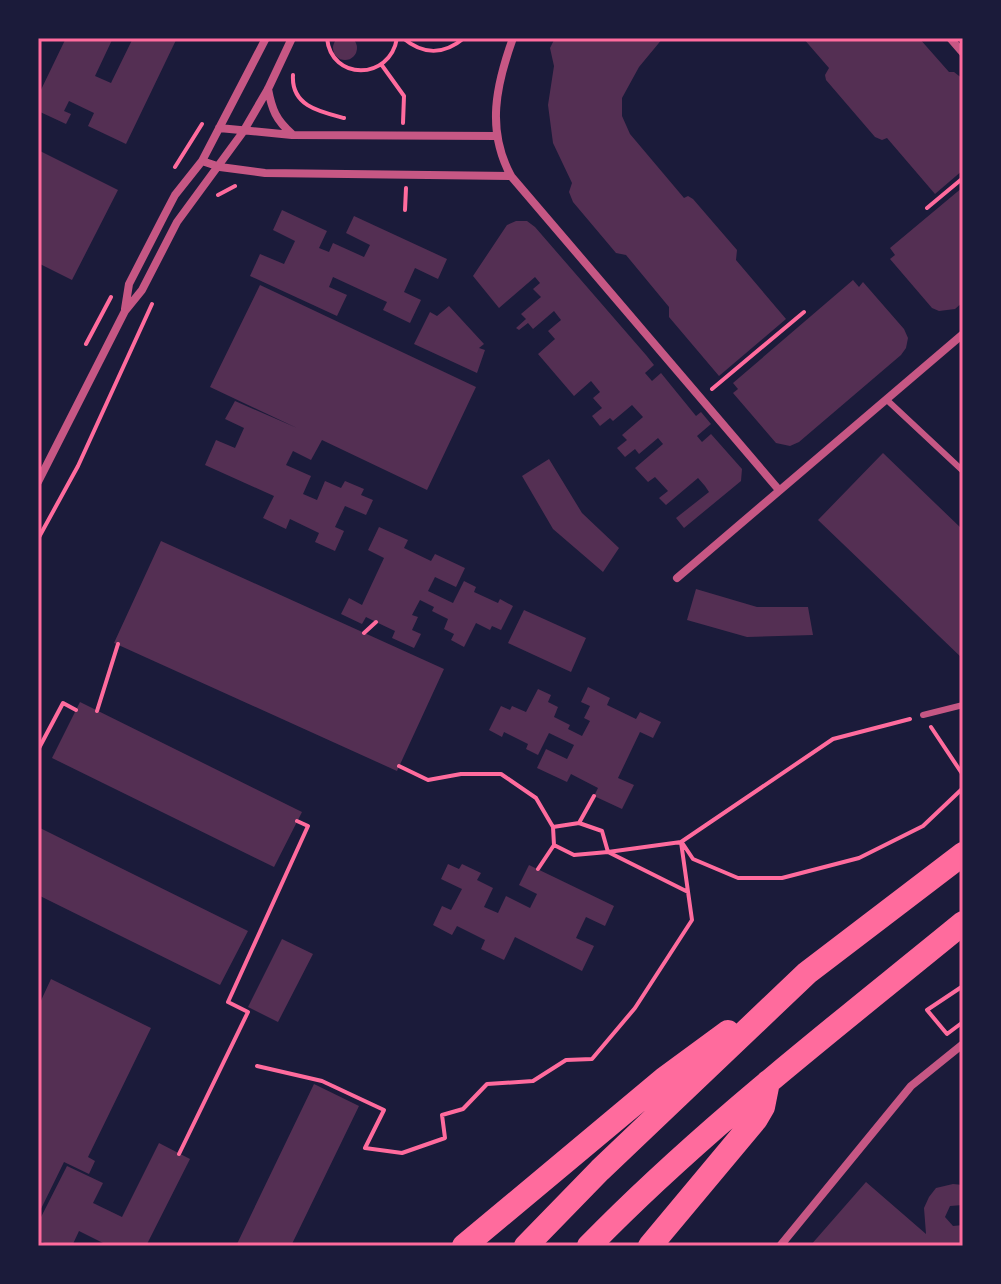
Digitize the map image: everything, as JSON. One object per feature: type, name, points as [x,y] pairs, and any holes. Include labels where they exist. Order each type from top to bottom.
[{"type":"highway","points":[[464,1246],[664,1079],[963,854]]},
{"type":"highway","points":[[589,1246],[644,1190],[768,1082],[963,923]]},
{"type":"highway","points":[[526,1246],[600,1170],[807,973]]},
{"type":"highway","points":[[650,1246],[756,1119],[763,1107],[768,1082]]},
{"type":"street","points":[[125,311],[129,284],[175,195],[202,161],[266,38]]},
{"type":"street","points":[[38,482],[125,311],[142,290],[177,222],[243,132],[292,38]]},
{"type":"street","points":[[513,38],[499,77],[496,136],[511,176],[779,490]]},
{"type":"street","points":[[955,40],[963,53]]},
{"type":"street","points":[[268,89],[272,111],[292,135]]},
{"type":"street","points":[[219,128],[292,135],[496,136]]},
{"type":"street","points":[[202,161],[220,167],[265,173],[511,176]]},
{"type":"street","points":[[677,578],[963,334]]},
{"type":"street","points":[[780,1246],[911,1086],[963,1044]]},
{"type":"lane","points":[[887,400],[963,471]]},
{"type":"lane","points":[[923,715],[963,705]]},
{"type":"path","points":[[327,38],[332,55],[351,69],[363,71],[381,64],[393,52],[400,38],[414,47],[439,52],[464,38]]},
{"type":"path","points":[[381,64],[404,96],[404,135]]},
{"type":"path","points":[[293,70],[292,81],[297,95],[308,107],[343,118],[358,119]]},
{"type":"path","points":[[388,121],[403,122]]},
{"type":"path","points":[[927,208],[963,178]]},
{"type":"path","points":[[210,203],[220,193],[243,185]]},
{"type":"path","points":[[405,210],[406,190]]},
{"type":"path","points":[[38,539],[78,466],[156,296]]},
{"type":"path","points":[[701,398],[804,312]]},
{"type":"path","points":[[364,633],[376,622]]},
{"type":"path","points":[[97,711],[118,644]]},
{"type":"path","points":[[38,750],[63,703],[76,710]]},
{"type":"path","points":[[554,845],[574,855],[681,842],[833,739],[923,715],[963,775]]},
{"type":"path","points":[[399,766],[428,780],[461,774],[501,774],[536,798],[554,827],[554,845],[538,869]]},
{"type":"path","points":[[681,842],[693,859],[738,878],[782,878],[859,858],[923,826],[963,788]]},
{"type":"path","points":[[579,823],[594,796]]},
{"type":"path","points":[[179,1154],[248,1012],[228,1002],[308,826],[297,821]]},
{"type":"path","points":[[554,827],[579,823],[602,831],[608,852],[688,892]]},
{"type":"path","points":[[257,1066],[322,1081],[384,1110],[365,1148],[402,1153],[445,1138],[442,1115],[463,1109],[487,1084],[533,1081],[566,1060],[592,1059],[635,1008],[692,920],[681,842]]},
{"type":"path","points":[[963,986],[927,1010],[947,1034],[963,1022]]},
{"type":"building","points":[[345,36],[353,40],[357,48],[353,56],[345,60],[337,56],[333,48],[337,40]]},
{"type":"building","points":[[66,38],[112,40],[95,76],[111,83],[133,38],[177,38],[126,144],[88,126],[94,113],[69,101],[64,111],[71,114],[66,124],[38,111],[38,96]]},
{"type":"building","points":[[555,38],[663,38],[639,67],[622,98],[622,116],[630,134],[684,198],[688,196],[693,199],[737,250],[736,260],[786,319],[719,376],[669,317],[669,307],[626,255],[616,253],[573,202],[569,192],[572,183],[553,143],[548,105],[554,66],[550,48]]},
{"type":"building","points":[[803,38],[919,38],[949,72],[963,79],[963,170],[935,194],[887,138],[882,140],[875,137],[826,80],[829,68]]},
{"type":"building","points":[[38,150],[118,190],[72,280],[38,263]]},
{"type":"building","points":[[963,187],[963,302],[955,309],[939,311],[932,308],[890,259],[895,255],[890,248]]},
{"type":"building","points":[[282,210],[327,231],[319,248],[329,252],[333,243],[364,257],[370,245],[346,233],[354,216],[447,259],[438,279],[415,268],[404,292],[421,300],[410,323],[383,310],[387,302],[333,277],[329,287],[347,295],[337,316],[250,276],[260,254],[284,264],[295,241],[273,230]]},
{"type":"building","points":[[527,221],[535,227],[646,355],[654,365],[645,373],[652,381],[661,373],[696,416],[701,412],[711,424],[697,436],[702,442],[711,434],[742,469],[741,481],[684,528],[676,518],[709,492],[705,486],[698,478],[666,505],[659,498],[668,491],[655,477],[648,482],[635,468],[663,444],[658,438],[639,454],[635,449],[625,457],[617,448],[627,440],[622,435],[643,417],[632,405],[613,421],[610,418],[600,426],[592,416],[602,408],[593,398],[600,392],[591,381],[574,396],[538,354],[555,339],[548,331],[561,320],[554,311],[533,329],[528,323],[519,330],[516,328],[526,319],[521,314],[541,297],[533,289],[540,283],[535,277],[499,308],[473,276],[507,225]]},
{"type":"building","points":[[853,280],[859,287],[863,282],[904,329],[908,338],[906,348],[799,442],[790,446],[776,443],[733,393],[738,389],[733,383]]},
{"type":"building","points":[[260,285],[476,387],[427,490],[322,440],[311,460],[293,451],[286,465],[311,476],[303,494],[317,500],[325,481],[341,488],[345,481],[364,489],[361,495],[373,500],[366,515],[345,506],[335,527],[344,531],[335,551],[315,542],[319,533],[290,519],[286,529],[263,518],[274,496],[205,465],[216,440],[235,448],[244,428],[225,419],[235,401],[297,428],[210,387]]},
{"type":"building","points":[[449,306],[484,344],[479,348],[485,350],[477,373],[414,344],[430,312],[437,316]]},
{"type":"building","points":[[883,453],[963,530],[963,659],[818,520]]},
{"type":"building","points":[[549,459],[582,513],[619,548],[603,572],[553,529],[522,476]]},
{"type":"building","points":[[379,527],[408,540],[404,548],[431,561],[435,554],[465,568],[456,587],[435,577],[428,591],[453,603],[464,581],[476,587],[474,592],[513,606],[501,630],[492,626],[490,630],[476,623],[464,647],[451,640],[454,634],[444,629],[448,619],[420,600],[412,615],[418,617],[412,630],[421,634],[414,648],[392,638],[395,631],[366,617],[362,624],[341,614],[349,598],[362,605],[384,558],[368,550]]},
{"type":"building","points":[[161,541],[444,669],[397,771],[114,643]]},
{"type":"building","points":[[696,589],[757,607],[808,607],[813,635],[747,637],[687,620]]},
{"type":"building","points":[[524,610],[586,638],[571,672],[508,643]]},
{"type":"building","points":[[588,687],[610,698],[607,705],[636,719],[640,712],[661,722],[653,738],[640,732],[618,778],[634,785],[622,809],[594,796],[598,788],[571,774],[567,782],[537,768],[546,749],[567,759],[574,745],[549,733],[538,755],[526,749],[528,744],[504,732],[502,737],[489,730],[501,706],[510,710],[512,706],[526,712],[538,689],[551,695],[548,702],[558,707],[554,717],[582,736],[590,721],[584,718],[590,706],[581,702]]},
{"type":"building","points":[[80,702],[302,812],[274,867],[52,758]]},
{"type":"building","points":[[38,827],[248,931],[220,985],[38,895]]},
{"type":"building","points":[[448,864],[459,869],[462,864],[481,873],[477,880],[493,888],[484,907],[498,913],[506,896],[530,908],[537,894],[519,885],[529,865],[614,906],[605,926],[586,917],[576,938],[594,946],[582,971],[515,937],[504,960],[481,949],[485,940],[457,926],[452,935],[433,925],[442,906],[451,910],[462,889],[441,879]]},
{"type":"building","points":[[282,939],[313,954],[278,1022],[248,1007]]},
{"type":"building","points":[[51,979],[151,1028],[88,1157],[95,1161],[89,1174],[64,1162],[38,1215],[38,1007]]},
{"type":"building","points":[[314,1084],[359,1106],[291,1246],[236,1246]]},
{"type":"building","points":[[159,1143],[190,1159],[146,1246],[104,1246],[79,1231],[72,1246],[51,1246],[38,1240],[38,1223],[67,1166],[103,1183],[93,1203],[122,1217]]},
{"type":"building","points":[[866,1182],[926,1234],[924,1208],[929,1197],[936,1188],[963,1185],[963,1205],[950,1206],[945,1217],[953,1226],[963,1225],[963,1246],[810,1246]]}]
